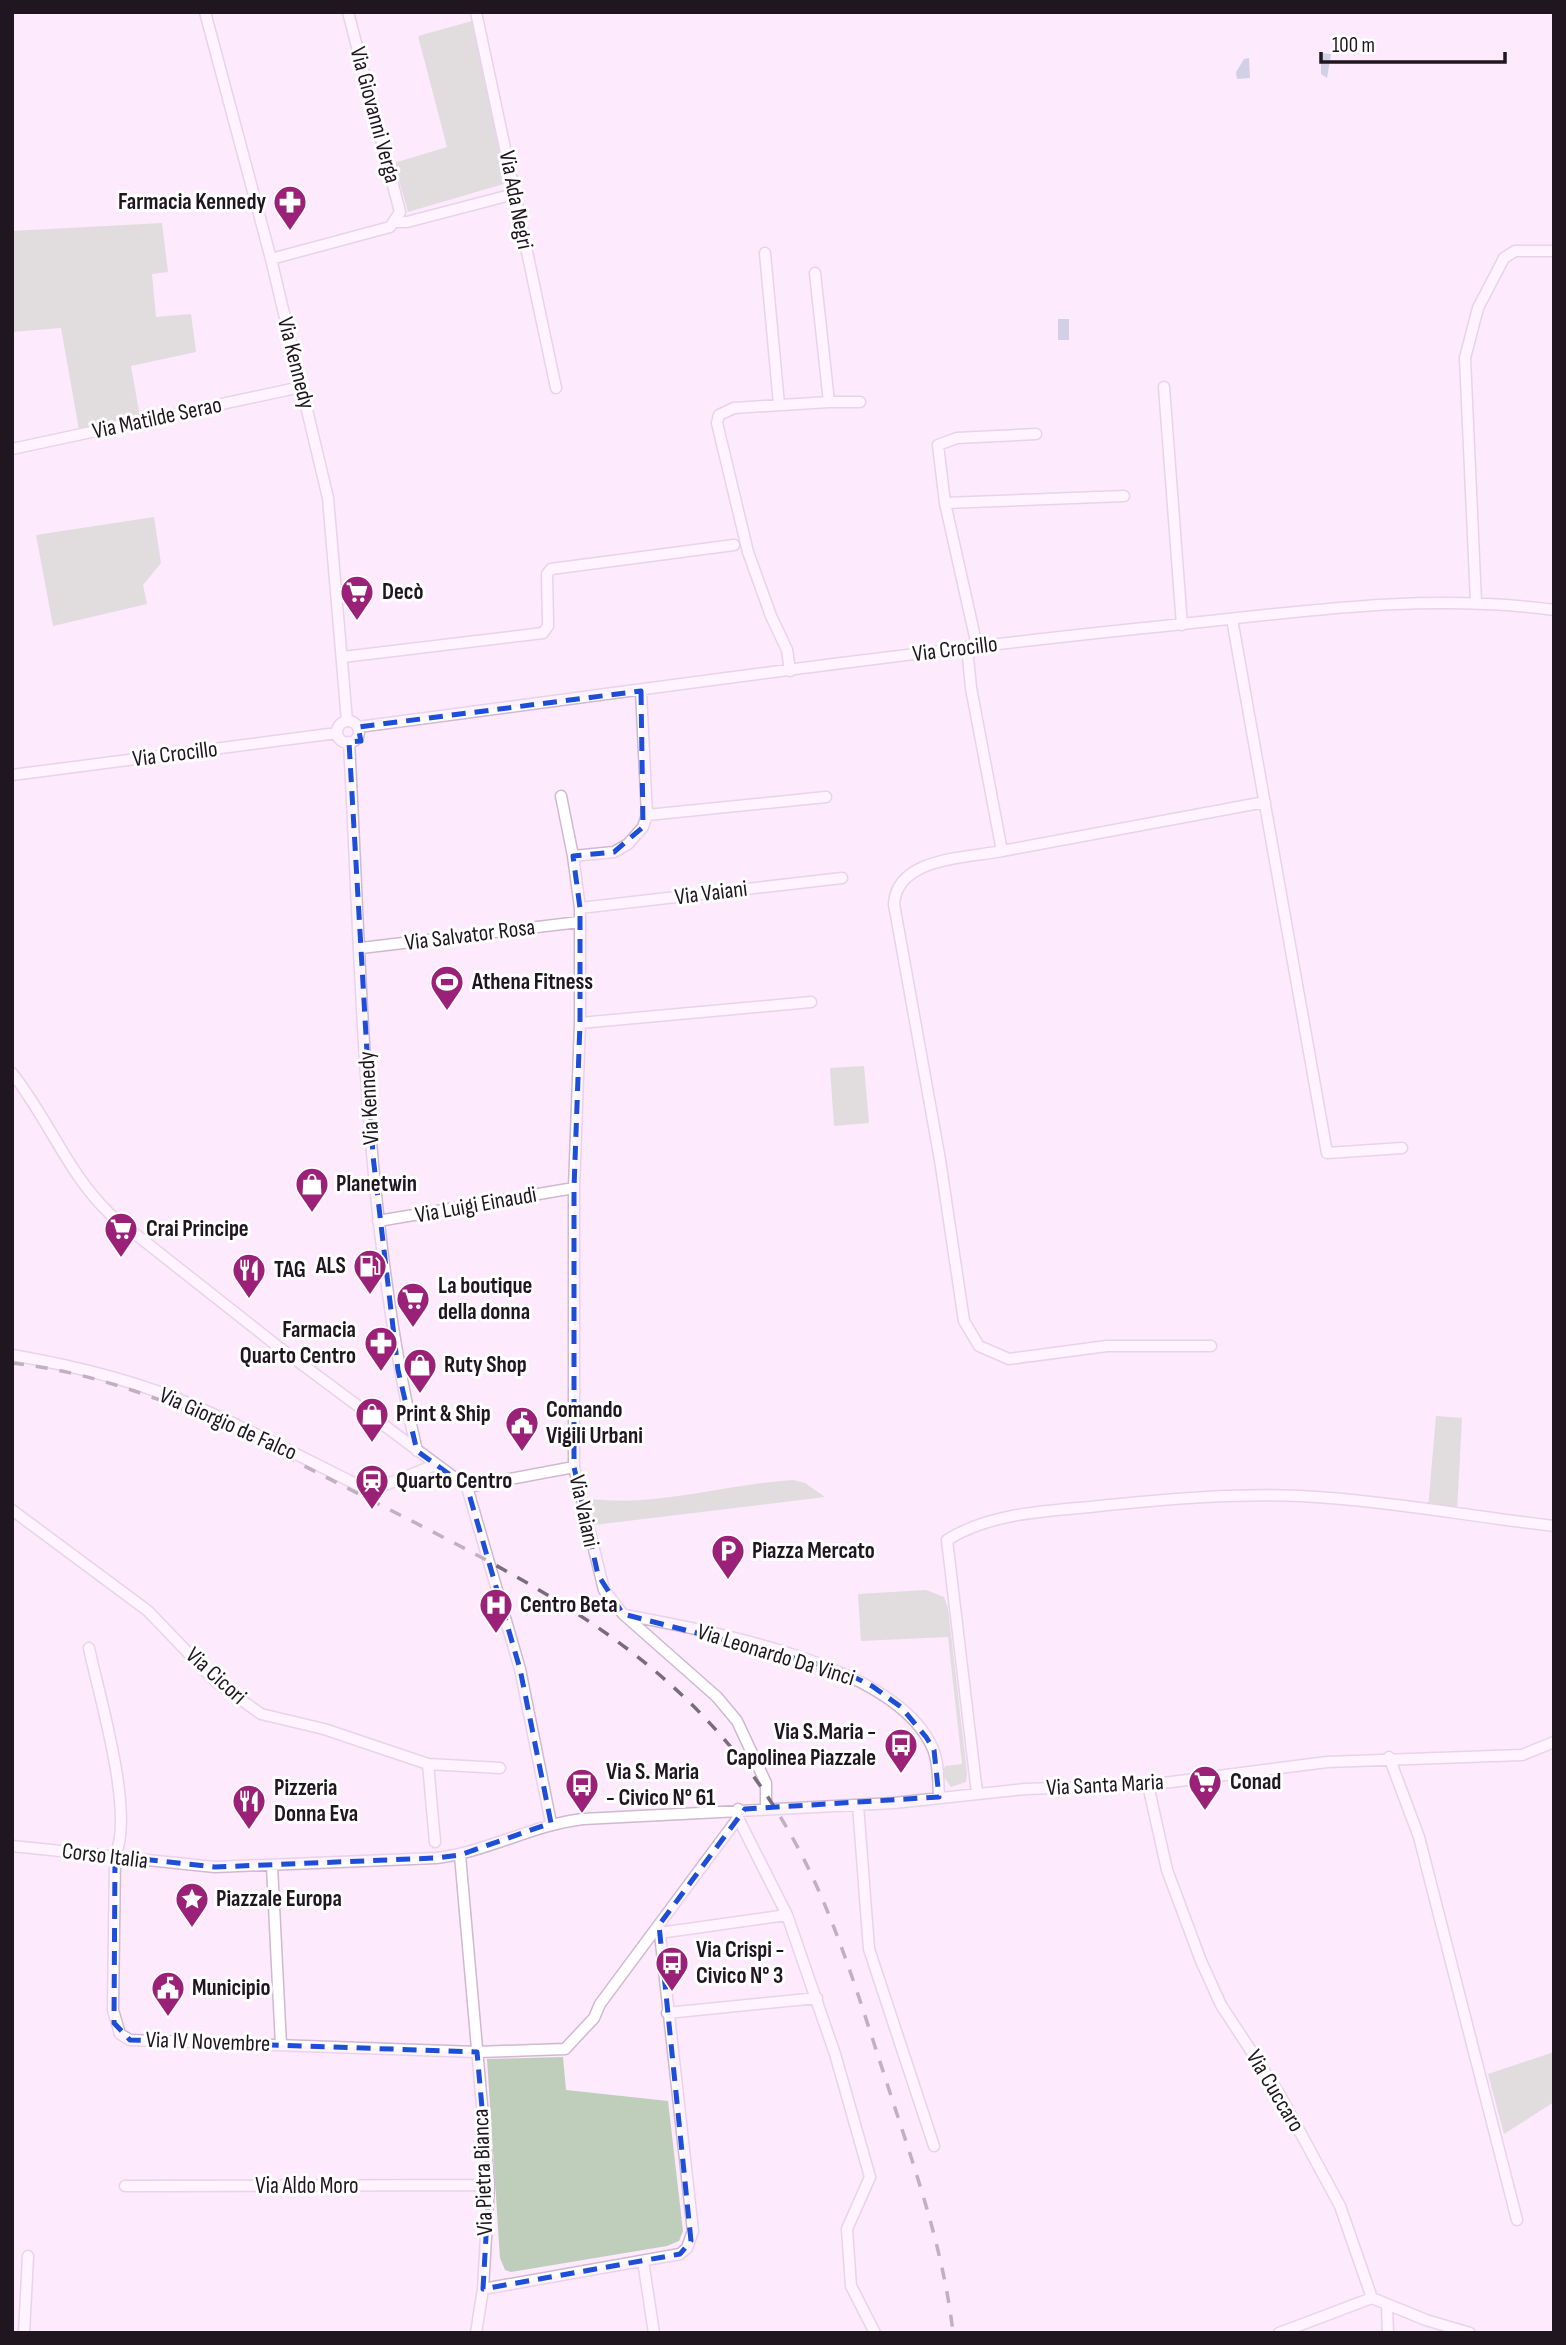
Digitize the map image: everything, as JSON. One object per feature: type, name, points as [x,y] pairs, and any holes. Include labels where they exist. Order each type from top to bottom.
[{"type":"street","name":"Via Kennedy","points":[[205,12],[271,259],[328,498],[347,721]]},
{"type":"street","name":"Via Giovanni Verga","points":[[348,12],[400,212],[397,220]]},
{"type":"street","name":"Via Ada Negri","points":[[476,12],[556,388]]},
{"type":"street","points":[[271,259],[390,227],[397,220],[407,222],[514,194]]},
{"type":"street","points":[[1476,602],[1465,358],[1478,308],[1504,258],[1516,251],[1554,251]]},
{"type":"street","points":[[765,253],[779,404]]},
{"type":"street","points":[[815,273],[829,402]]},
{"type":"street","name":"Via Matilde Serao","points":[[12,449],[301,387]]},
{"type":"street","points":[[1164,387],[1182,625]]},
{"type":"street","points":[[790,671],[788,650],[771,616],[748,552],[717,423],[719,415],[734,408],[860,402]]},
{"type":"street","points":[[1002,851],[971,688],[972,646],[937,451],[941,442],[957,438],[1036,434]]},
{"type":"street","points":[[945,503],[1124,496]]},
{"type":"street","points":[[343,657],[543,633],[548,626],[547,574],[551,569],[734,545]]},
{"type":"street","name":"Via Crocillo","points":[[358,727],[972,646],[1232,619],[1441,601],[1554,610]]},
{"type":"street","points":[[1232,619],[1326,1153],[1402,1148]]},
{"type":"street","points":[[573,856],[608,854],[620,850],[638,835],[647,815],[641,691]]},
{"type":"street","points":[[347,721],[358,727],[357,738],[349,742],[341,739],[337,733],[338,726],[347,721]]},
{"type":"street","name":"Via Crocillo","points":[[12,775],[337,733]]},
{"type":"street","name":"Via Kennedy","points":[[349,742],[378,1221],[398,1370],[417,1451]]},
{"type":"street","name":"Via Vaiani","points":[[561,796],[580,908],[580,1023],[573,1188],[575,1467],[598,1575],[612,1603],[717,1697],[737,1721],[766,1783],[766,1808]]},
{"type":"street","points":[[647,815],[826,797]]},
{"type":"street","points":[[1211,1346],[1107,1346],[1009,1359],[979,1346],[964,1321],[895,897],[899,884],[914,870],[1265,802]]},
{"type":"street","name":"Via Vaiani","points":[[580,908],[842,878]]},
{"type":"street","name":"Via Salvator Rosa","points":[[360,948],[579,922]]},
{"type":"street","points":[[580,1023],[811,1002]]},
{"type":"street","points":[[12,1073],[45,1119],[89,1195],[110,1214],[467,1487],[520,1669],[551,1823]]},
{"type":"street","name":"Via Luigi Einaudi","points":[[378,1221],[573,1188]]},
{"type":"street","name":"Via Giorgio de Falco","points":[[12,1355],[82,1368],[166,1394],[238,1425],[370,1491],[435,1465]]},
{"type":"street","points":[[467,1487],[575,1467]]},
{"type":"street","points":[[977,1793],[947,1539],[964,1529],[1029,1513],[1140,1502],[1255,1496],[1318,1497],[1554,1526]]},
{"type":"street","name":"Via Cicori","points":[[12,1510],[148,1611],[215,1681],[261,1714],[324,1729],[428,1764],[500,1768]]},
{"type":"street","name":"Via Leonardo Da Vinci","points":[[623,1614],[755,1645],[840,1670],[872,1686],[901,1707],[926,1737],[936,1759],[939,1797]]},
{"type":"street","name":"Via IV Novembre","points":[[89,1648],[119,1790],[119,1846],[114,1856],[113,2010],[114,2023],[120,2034],[130,2040],[477,2052],[565,2049],[594,2018],[600,2004],[659,1929]]},
{"type":"street","name":"Via Santa Maria","points":[[460,1855],[551,1823],[738,1814],[766,1808],[858,1805],[1025,1788],[1148,1785],[1327,1762],[1389,1757],[1522,1755],[1554,1742]]},
{"type":"street","points":[[1389,1757],[1419,1837],[1517,2221]]},
{"type":"street","points":[[428,1764],[435,1842]]},
{"type":"street","name":"Via Cuccaro","points":[[1148,1785],[1167,1870],[1201,1961],[1222,2005],[1280,2095],[1340,2206],[1372,2298]]},
{"type":"street","points":[[858,1805],[869,1950],[934,2146]]},
{"type":"street","points":[[483,2289],[680,2254],[687,2248],[693,2231],[659,1929],[738,1814],[787,1915],[817,1998],[870,2176],[847,2230],[851,2287],[875,2333]]},
{"type":"street","name":"Corso Italia","points":[[12,1846],[198,1866],[272,1866],[460,1855]]},
{"type":"street","name":"Via Pietra Bianca","points":[[460,1855],[489,2185],[483,2289],[476,2333]]},
{"type":"street","points":[[272,1866],[281,2045]]},
{"type":"street","points":[[659,1929],[787,1915]]},
{"type":"street","points":[[667,2012],[817,1998]]},
{"type":"street","name":"Via Aldo Moro","points":[[125,2186],[489,2185]]},
{"type":"street","points":[[24,2333],[28,2256]]},
{"type":"street","points":[[643,2261],[654,2333]]},
{"type":"street","points":[[1279,2333],[1372,2298],[1387,2306],[1470,2333]]},
{"type":"street","points":[[1387,2306],[1388,2333]]},
{"type":"highlighted area","points":[[641,691],[643,827],[614,852],[573,856],[580,908],[580,1023],[574,1188],[574,1467],[598,1575],[623,1614],[840,1670],[872,1686],[901,1707],[934,1750],[939,1797],[745,1809],[659,1925],[691,2241],[680,2254],[483,2289],[489,2185],[477,2052],[130,2040],[114,2023],[115,1856],[215,1867],[436,1858],[460,1855],[551,1823],[520,1669],[467,1487],[417,1451],[398,1370],[373,1156],[349,742],[361,741],[358,727]]},
{"type":"green space","points":[[472,21],[507,183],[408,212],[394,163],[447,147],[418,36]]},
{"type":"green space","points":[[162,223],[168,272],[152,274],[156,317],[191,314],[196,352],[131,366],[140,417],[79,430],[61,328],[12,332],[12,231]]},
{"type":"green space","points":[[154,517],[161,563],[143,585],[147,604],[53,626],[36,535]]},
{"type":"green space","points":[[864,1066],[869,1123],[834,1126],[830,1068]]},
{"type":"green space","points":[[1436,1416],[1462,1418],[1457,1512],[1428,1508]]},
{"type":"green space","points":[[793,1480],[805,1483],[825,1497],[594,1525],[591,1499],[616,1501],[667,1498]]},
{"type":"green space","points":[[926,1590],[944,1597],[948,1608],[967,1773],[966,1782],[951,1787],[942,1774],[945,1766],[962,1764],[948,1637],[861,1641],[858,1594]]},
{"type":"green space","points":[[1554,2052],[1554,2102],[1504,2134],[1488,2074]]},
{"type":"green space","points":[[563,2057],[566,2090],[668,2101],[683,2231],[679,2241],[667,2246],[511,2272],[505,2270],[500,2258],[487,2059]]},
{"type":"water","points":[[1321,53],[1331,54],[1327,78],[1321,74]]},
{"type":"water","points":[[1249,58],[1250,78],[1237,79],[1236,72],[1244,59]]},
{"type":"water","points":[[1058,319],[1069,319],[1069,340],[1058,340]]},
{"type":"railway","points":[[12,1363],[58,1370],[102,1381],[188,1411],[271,1449],[420,1525],[546,1594],[605,1632],[660,1675],[710,1724],[756,1780],[797,1846],[823,1900],[845,1957],[934,2233],[953,2333]]},
{"type":"place","name":"Farmacia Kennedy","points":[[290,232]]},
{"type":"place","name":"Decò","points":[[357,622]]},
{"type":"place","name":"Athena Fitness","points":[[447,1012]]},
{"type":"place","name":"Planetwin","points":[[312,1214]]},
{"type":"place","name":"Crai Principe","points":[[121,1259]]},
{"type":"place","name":"ALS","points":[[370,1296]]},
{"type":"place","name":"TAG","points":[[249,1300]]},
{"type":"place","name":"La boutique della donna","points":[[413,1329]]},
{"type":"place","name":"Farmacia Quarto Centro","points":[[381,1373]]},
{"type":"place","name":"Ruty Shop","points":[[420,1395]]},
{"type":"place","name":"Print & Ship","points":[[372,1444]]},
{"type":"place","name":"Comando Vigili Urbani","points":[[522,1453]]},
{"type":"place","name":"Quarto Centro","points":[[372,1511]]},
{"type":"place","name":"Piazza Mercato","points":[[728,1581]]},
{"type":"place","name":"Centro Beta","points":[[496,1635]]},
{"type":"place","name":"Via S.Maria - Capolinea Piazzale","points":[[901,1775]]},
{"type":"place","name":"Conad","points":[[1205,1812]]},
{"type":"place","name":"Via S. Maria - Civico N° 61","points":[[582,1815]]},
{"type":"place","name":"Pizzeria Donna Eva","points":[[249,1831]]},
{"type":"place","name":"Piazzale Europa","points":[[192,1929]]},
{"type":"place","name":"Via Crispi - Civico N° 3","points":[[672,1993]]},
{"type":"place","name":"Municipio","points":[[168,2018]]}]
